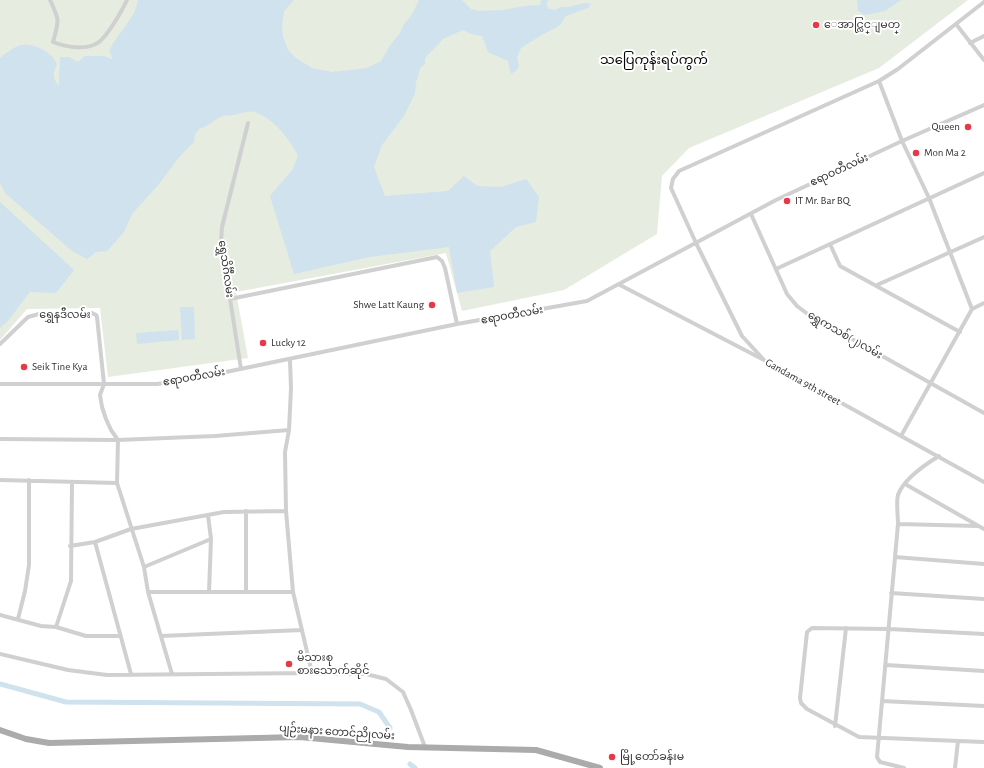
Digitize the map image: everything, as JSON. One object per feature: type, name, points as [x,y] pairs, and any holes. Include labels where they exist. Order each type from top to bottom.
[{"type":"main road","name":"ပျဉ်းမနား တောင်ညိုလမ်း","points":[[0,730],[26,739],[49,743],[299,737],[408,747],[536,750],[600,768]]},
{"type":"street","points":[[50,0],[58,16],[53,42],[65,47],[79,47],[99,42],[115,22],[127,0]]},
{"type":"street","points":[[764,360],[742,336],[696,244],[671,188],[673,179],[679,171],[879,81],[898,69],[984,2]]},
{"type":"street","points":[[956,24],[984,60]]},
{"type":"street","points":[[970,43],[984,36]]},
{"type":"street","points":[[879,81],[902,141],[929,198],[972,309]]},
{"type":"street","name":"ဧရာဝတီလမ်း","points":[[0,384],[157,384],[290,360],[457,324],[587,301],[620,285],[776,200],[902,141],[984,105]]},
{"type":"street","name":"ရွှေသိင်္ဂီလမ်း","points":[[241,369],[221,241],[222,227],[248,123]]},
{"type":"street","points":[[776,268],[984,173]]},
{"type":"street","name":"ရွှေကသစ်(၂)လမ်း","points":[[751,214],[787,294],[797,306],[809,315],[984,413]]},
{"type":"street","points":[[877,285],[984,237]]},
{"type":"street","points":[[830,244],[840,266],[960,332]]},
{"type":"street","points":[[230,299],[437,257],[442,261],[445,268],[457,324]]},
{"type":"street","name":"Gandama 9th street","points":[[620,285],[764,360],[984,482]]},
{"type":"street","points":[[901,436],[972,309],[984,303]]},
{"type":"street","name":"ရွှေနဒီလမ်း","points":[[0,344],[28,317],[32,315],[96,315],[104,384]]},
{"type":"street","points":[[290,360],[292,388],[289,430],[285,452],[286,511],[293,592],[312,673]]},
{"type":"street","points":[[104,384],[100,395],[102,407],[111,430],[118,440],[117,483],[144,567],[148,592],[172,674]]},
{"type":"street","points":[[0,439],[118,440],[215,436],[289,430]]},
{"type":"street","points":[[904,768],[880,762],[878,760],[898,524],[898,496],[905,484],[924,466],[939,456]]},
{"type":"street","points":[[0,480],[117,483]]},
{"type":"street","points":[[18,619],[25,591],[29,565],[30,480]]},
{"type":"street","points":[[56,627],[71,581],[70,546],[72,482]]},
{"type":"street","points":[[905,484],[984,529]]},
{"type":"street","points":[[70,546],[96,542],[131,529],[208,514],[246,511],[286,511]]},
{"type":"street","points":[[246,511],[246,592]]},
{"type":"street","points":[[208,514],[211,539],[209,592]]},
{"type":"street","points":[[898,524],[977,526]]},
{"type":"street","points":[[144,567],[211,539]]},
{"type":"street","points":[[96,542],[131,674]]},
{"type":"street","points":[[895,557],[984,564]]},
{"type":"street","points":[[148,592],[293,592]]},
{"type":"street","points":[[891,593],[984,599]]},
{"type":"street","points":[[0,615],[41,626],[56,627],[86,636],[120,636]]},
{"type":"street","points":[[984,634],[812,628],[806,632],[801,703],[807,709],[836,726],[859,737],[984,742]]},
{"type":"street","points":[[836,726],[846,628]]},
{"type":"street","points":[[161,636],[302,630]]},
{"type":"street","points":[[0,654],[68,670],[107,675],[312,673],[366,674],[386,679],[403,692],[425,747]]},
{"type":"street","points":[[886,665],[984,671]]},
{"type":"street","points":[[882,701],[984,706]]},
{"type":"street","points":[[955,768],[958,741]]},
{"type":"shaded area","points":[[0,0],[968,0],[879,68],[689,148],[662,176],[657,234],[564,290],[462,311],[446,253],[236,292],[248,358],[108,377],[100,308],[27,309],[0,340]]},
{"type":"water","points":[[138,0],[294,0],[284,11],[282,26],[283,37],[288,50],[296,58],[312,68],[332,72],[367,68],[381,61],[391,44],[400,33],[404,24],[411,16],[419,0],[462,0],[471,9],[479,11],[503,10],[540,5],[541,0],[549,0],[546,3],[549,9],[554,10],[585,3],[591,4],[588,8],[566,16],[559,26],[521,48],[517,57],[519,66],[516,71],[511,74],[508,61],[488,52],[482,36],[471,34],[463,30],[443,39],[425,58],[425,64],[420,68],[416,82],[415,93],[404,116],[382,145],[374,167],[385,196],[448,191],[464,176],[477,186],[501,187],[526,179],[539,197],[536,222],[516,227],[490,251],[494,287],[457,293],[449,247],[370,257],[294,274],[270,196],[293,169],[298,155],[276,125],[264,116],[251,111],[223,116],[199,129],[195,134],[194,142],[180,156],[159,184],[132,214],[124,232],[107,251],[96,252],[87,259],[72,251],[5,193],[0,183],[0,58],[18,46],[35,46],[47,52],[55,60],[57,65],[54,71],[54,76],[55,81],[59,86],[60,57],[69,57],[78,62],[85,56],[104,56],[112,59],[109,52],[112,45],[133,14]]},
{"type":"water","points":[[857,0],[901,0],[885,11],[865,15],[858,11]]},
{"type":"water","points":[[0,202],[74,270],[56,293],[30,292],[7,322],[0,328]]},
{"type":"water","points":[[180,307],[194,307],[195,339],[182,340]]},
{"type":"water","points":[[178,330],[179,340],[137,344],[136,333]]},
{"type":"waterway","points":[[0,684],[66,702],[360,704],[379,712],[390,728]]},
{"type":"waterway","points":[[410,764],[415,768]]},
{"type":"place","name":"ေအာင္လြင္ျမတ္","points":[[816,25]]},
{"type":"place","name":"Queen","points":[[968,127]]},
{"type":"place","name":"Mon Ma 2","points":[[916,153]]},
{"type":"place","name":"IT Mr. Bar BQ","points":[[787,201]]},
{"type":"place","name":"Shwe Latt Kaung","points":[[432,305]]},
{"type":"place","name":"Lucky 12","points":[[263,343]]},
{"type":"place","name":"Seik Tine Kya","points":[[24,367]]},
{"type":"place","name":"မိသားစု စားသောက်ဆိုင်","points":[[289,664]]},
{"type":"place","name":"မြို့တော်ခန်းမ","points":[[612,757]]},
{"type":"district","name":"သပြေကုန်းရပ်ကွက်","points":[[654,60]]}]
